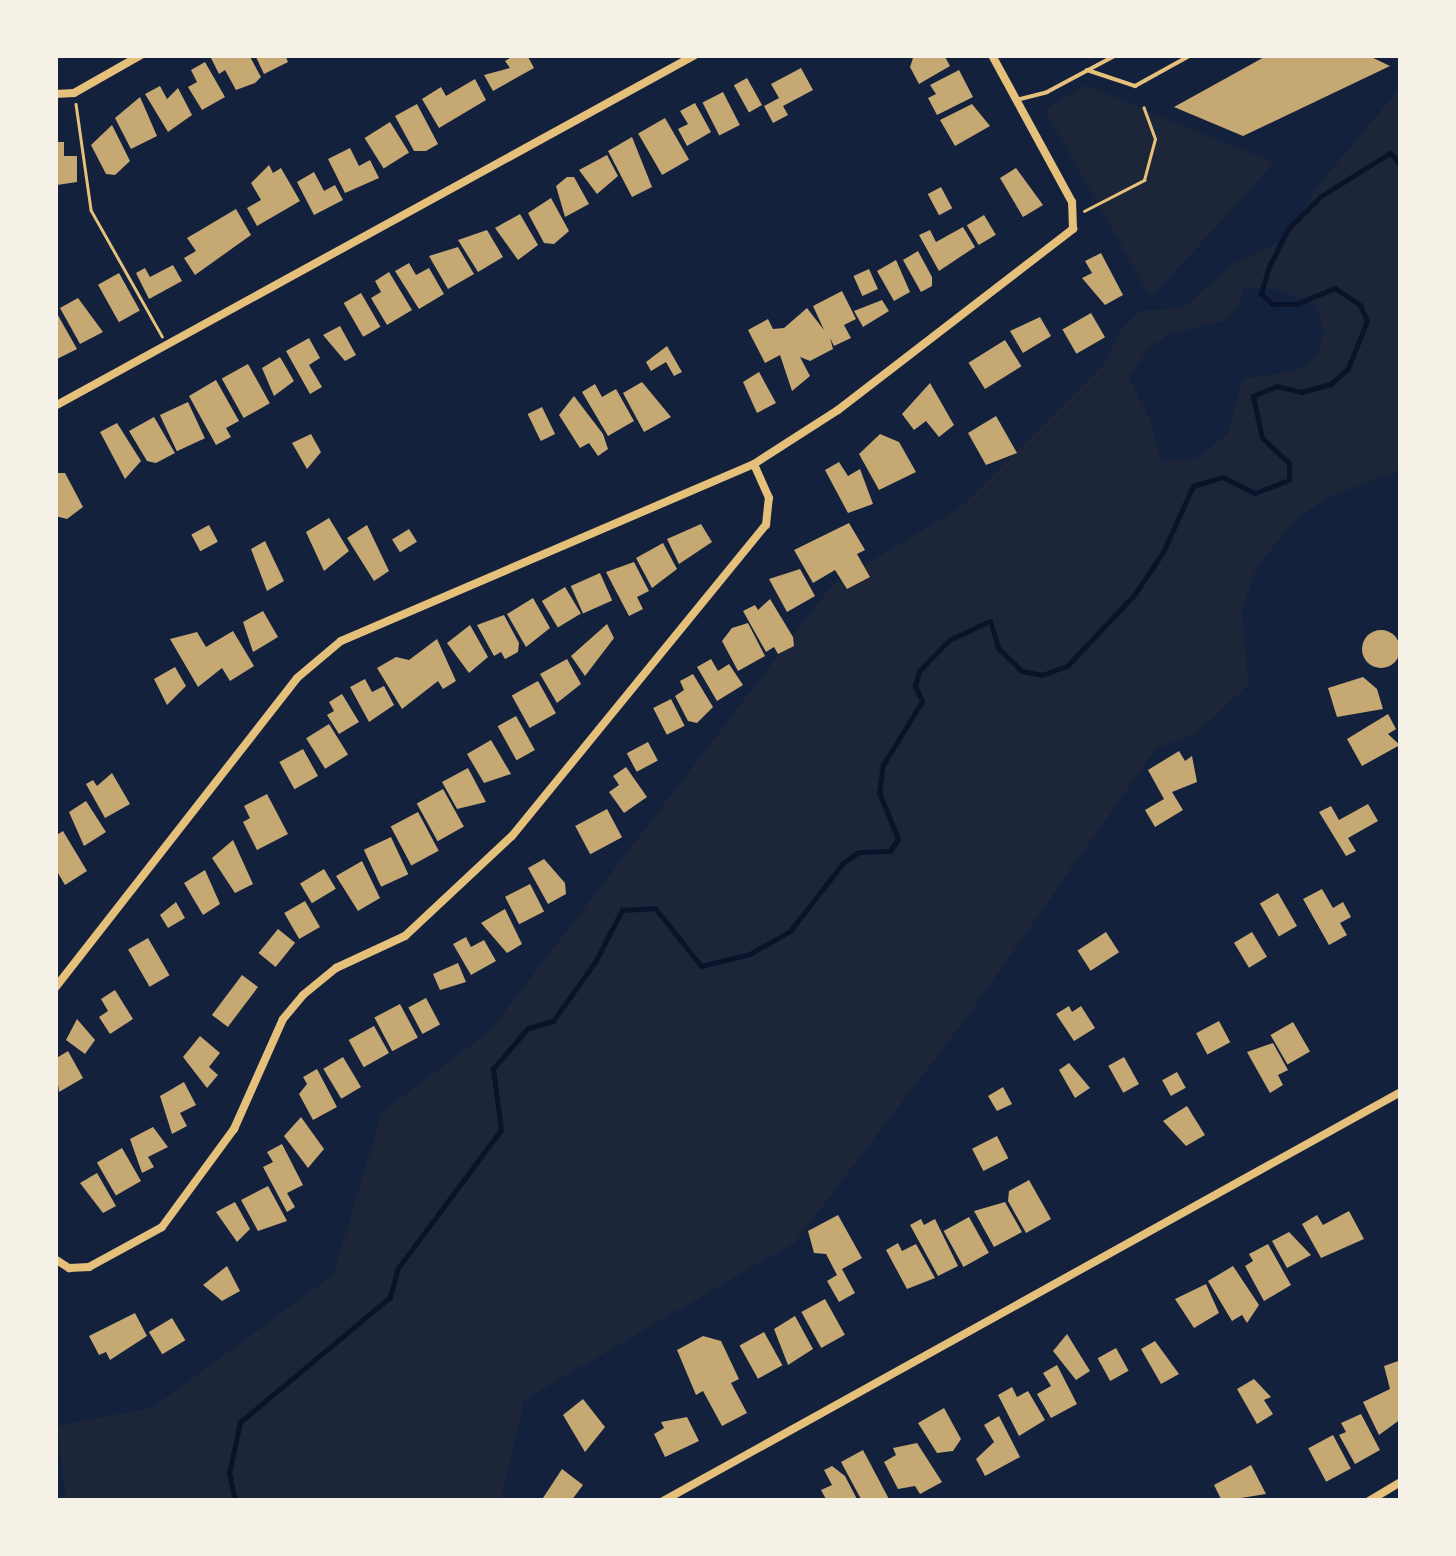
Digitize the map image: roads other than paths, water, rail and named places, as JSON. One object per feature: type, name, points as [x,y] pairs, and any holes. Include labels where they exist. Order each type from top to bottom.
[{"type":"street","points":[[55,94],[74,93],[141,55]]},
{"type":"street","points":[[55,406],[165,342],[696,55]]},
{"type":"street","points":[[55,988],[297,678],[341,641],[754,464],[838,410],[1073,229],[1072,202],[992,55]]},
{"type":"street","points":[[55,1259],[69,1268],[90,1266],[162,1227],[234,1129],[283,1019],[303,995],[336,968],[405,936],[512,836],[766,525],[769,498],[754,464]]},
{"type":"street","points":[[663,1501],[1401,1092]]},
{"type":"street","points":[[1369,1501],[1401,1482]]},
{"type":"lane","points":[[1016,100],[1116,55]]},
{"type":"lane","points":[[1087,70],[1136,86],[1191,55]]},
{"type":"waterway","points":[[235,1501],[229,1473],[240,1422],[390,1297],[398,1268],[501,1130],[493,1069],[528,1028],[553,1021],[595,962],[622,910],[655,908],[701,966],[750,954],[790,931],[843,863],[859,852],[890,851],[898,839],[879,792],[883,765],[922,701],[915,686],[919,671],[949,640],[990,621],[998,648],[1022,671],[1042,675],[1067,666],[1134,595],[1163,552],[1193,486],[1222,477],[1255,493],[1289,480],[1289,463],[1262,438],[1253,396],[1276,386],[1301,392],[1331,384],[1348,368],[1367,321],[1360,305],[1335,288],[1296,304],[1272,304],[1261,294],[1268,269],[1287,230],[1321,196],[1390,153],[1401,165]]}]
